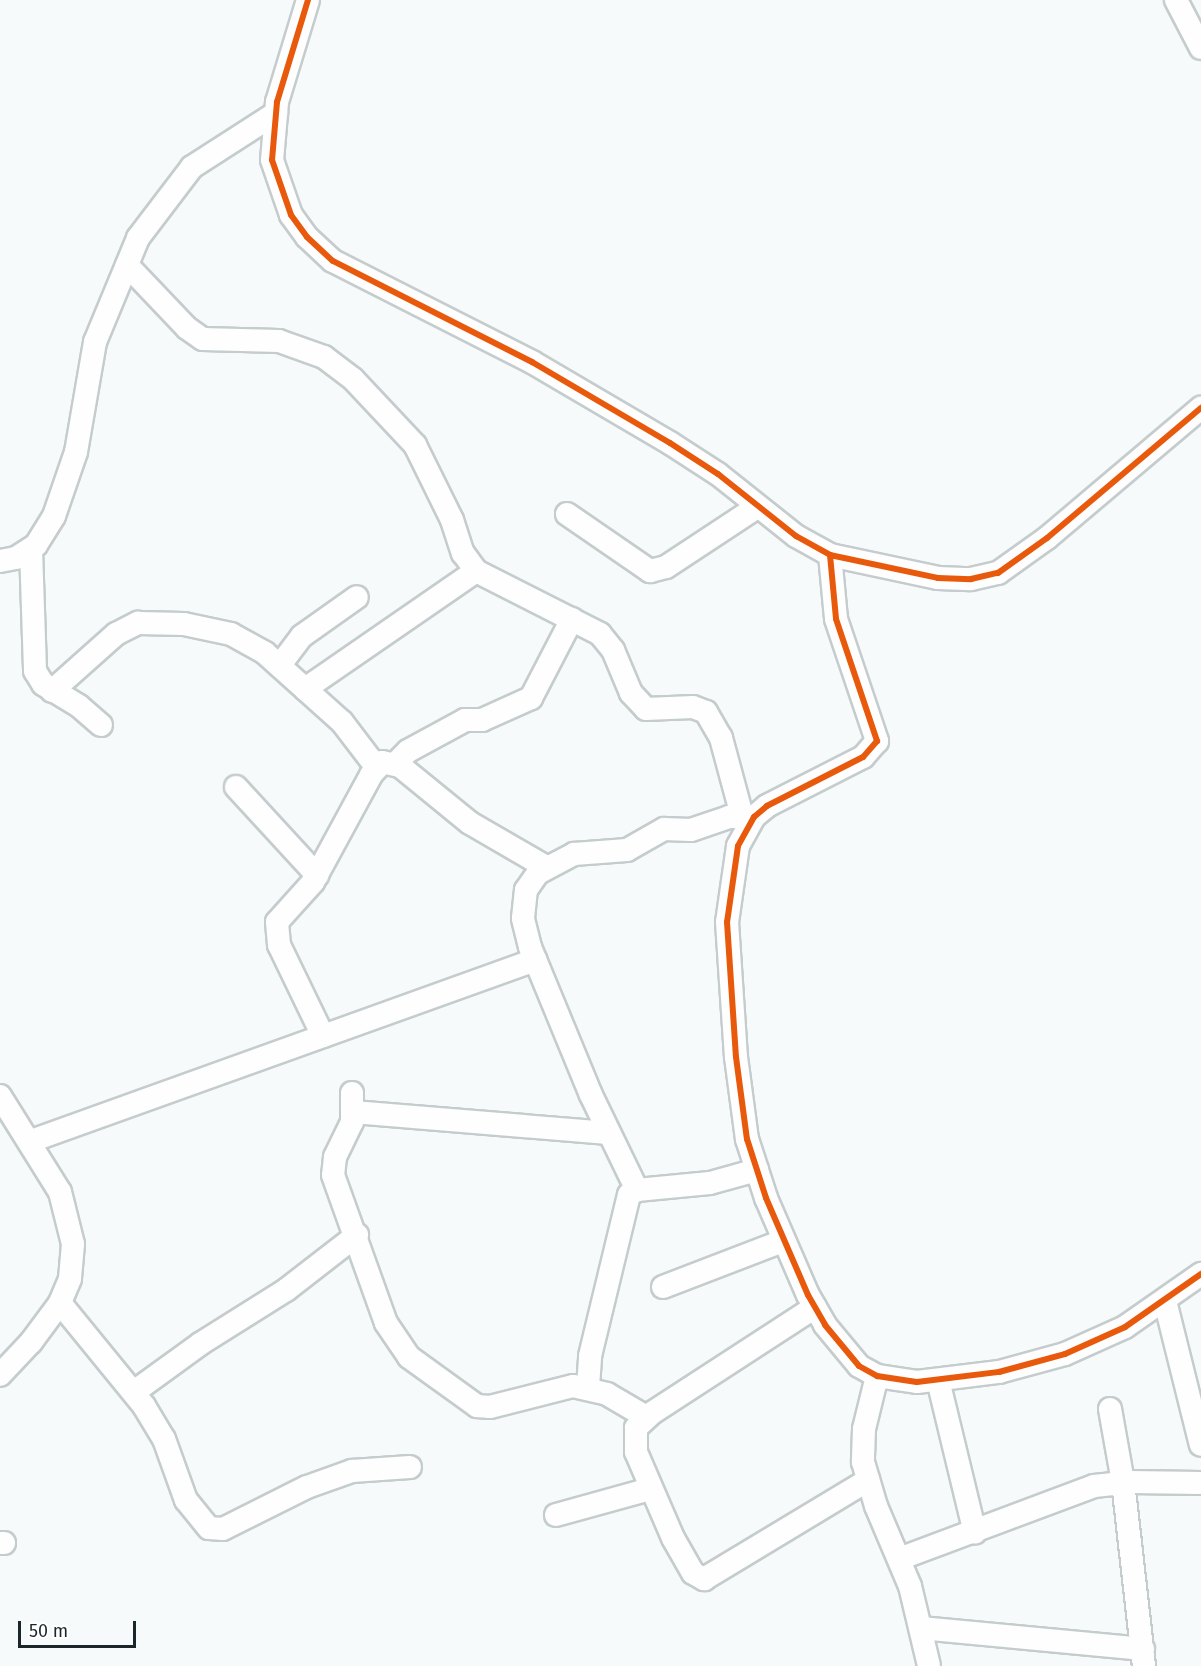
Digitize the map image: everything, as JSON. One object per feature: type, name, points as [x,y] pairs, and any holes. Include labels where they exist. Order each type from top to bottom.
[{"type":"street","points":[[308,0],[276,113],[272,160],[280,188],[307,237],[333,261],[608,405],[718,474],[757,507],[830,555],[938,578],[971,579],[998,573],[1047,538],[1201,408]]},
{"type":"street","points":[[1176,0],[1199,39]]},
{"type":"street","points":[[0,561],[31,549],[44,536],[67,483],[95,342],[127,265],[158,208],[192,167],[276,113]]},
{"type":"street","points":[[127,265],[187,328],[203,339],[279,341],[324,357],[353,379],[414,445],[453,520],[464,553],[476,571],[572,619],[608,642],[631,693],[646,709],[693,707],[706,712],[721,738],[748,816],[738,846],[727,922],[736,1057],[747,1139],[783,1240],[815,1307],[842,1349],[859,1366],[878,1376],[896,1380],[938,1380],[999,1371],[1065,1354],[1125,1327],[1201,1274]]},
{"type":"street","points":[[567,514],[650,571],[676,561],[757,507]]},
{"type":"street","points":[[31,549],[35,671],[43,684],[79,706],[101,725]]},
{"type":"street","points":[[637,1190],[608,1133],[535,960],[525,931],[523,903],[531,881],[546,867],[587,851],[633,848],[664,830],[691,830],[748,816],[863,757],[877,741],[836,619],[830,555]]},
{"type":"street","points":[[305,689],[476,571]]},
{"type":"street","points":[[280,665],[302,636],[357,597]]},
{"type":"street","points":[[322,1036],[276,932],[281,913],[301,898],[386,766],[408,751],[465,720],[482,720],[531,698],[572,619]]},
{"type":"street","points":[[52,691],[116,634],[138,623],[184,624],[231,634],[280,665],[386,766],[470,823],[546,867]]},
{"type":"street","points":[[236,787],[317,875]]},
{"type":"street","points":[[31,1141],[535,960]]},
{"type":"street","points":[[0,1096],[31,1141],[60,1192],[73,1244],[69,1279],[60,1303],[31,1342],[0,1375]]},
{"type":"street","points":[[608,1133],[353,1102],[350,1130],[332,1166],[338,1191],[357,1235],[392,1336],[409,1357],[471,1402],[490,1407],[558,1389],[588,1387],[646,1417]]},
{"type":"street","points":[[588,1387],[590,1356],[626,1201],[637,1190],[684,1187],[757,1170]]},
{"type":"street","points":[[134,1392],[200,1344],[286,1290],[357,1235]]},
{"type":"street","points":[[663,1287],[783,1240]]},
{"type":"street","points":[[1165,1301],[1201,1445]]},
{"type":"street","points":[[60,1303],[134,1392],[164,1438],[186,1500],[209,1528],[223,1529],[307,1487],[352,1471],[410,1467]]},
{"type":"street","points":[[815,1307],[646,1417],[636,1428],[634,1442],[650,1489],[686,1563],[693,1573],[704,1579],[868,1480]]},
{"type":"street","points":[[878,1376],[864,1429],[863,1461],[868,1480],[899,1559],[921,1628],[929,1666]]},
{"type":"street","points":[[938,1380],[975,1533]]},
{"type":"street","points":[[921,1628],[1107,1656],[1144,1658],[1124,1482],[1110,1409]]},
{"type":"street","points":[[899,1559],[975,1533],[1074,1491],[1124,1482],[1201,1483]]},
{"type":"street","points":[[556,1515],[650,1489]]},
{"type":"cycle path","points":[[308,0],[277,102],[272,160],[291,215],[307,237],[333,261],[532,362],[670,443],[718,474],[796,536],[830,555],[938,578],[971,579],[998,573],[1047,538],[1201,408]]},
{"type":"cycle path","points":[[830,555],[836,619],[877,741],[863,757],[767,806],[754,817],[738,846],[727,922],[736,1057],[747,1139],[766,1198],[808,1295],[825,1325],[859,1366],[877,1376],[917,1382],[999,1372],[1065,1354],[1125,1327],[1201,1274]]}]
